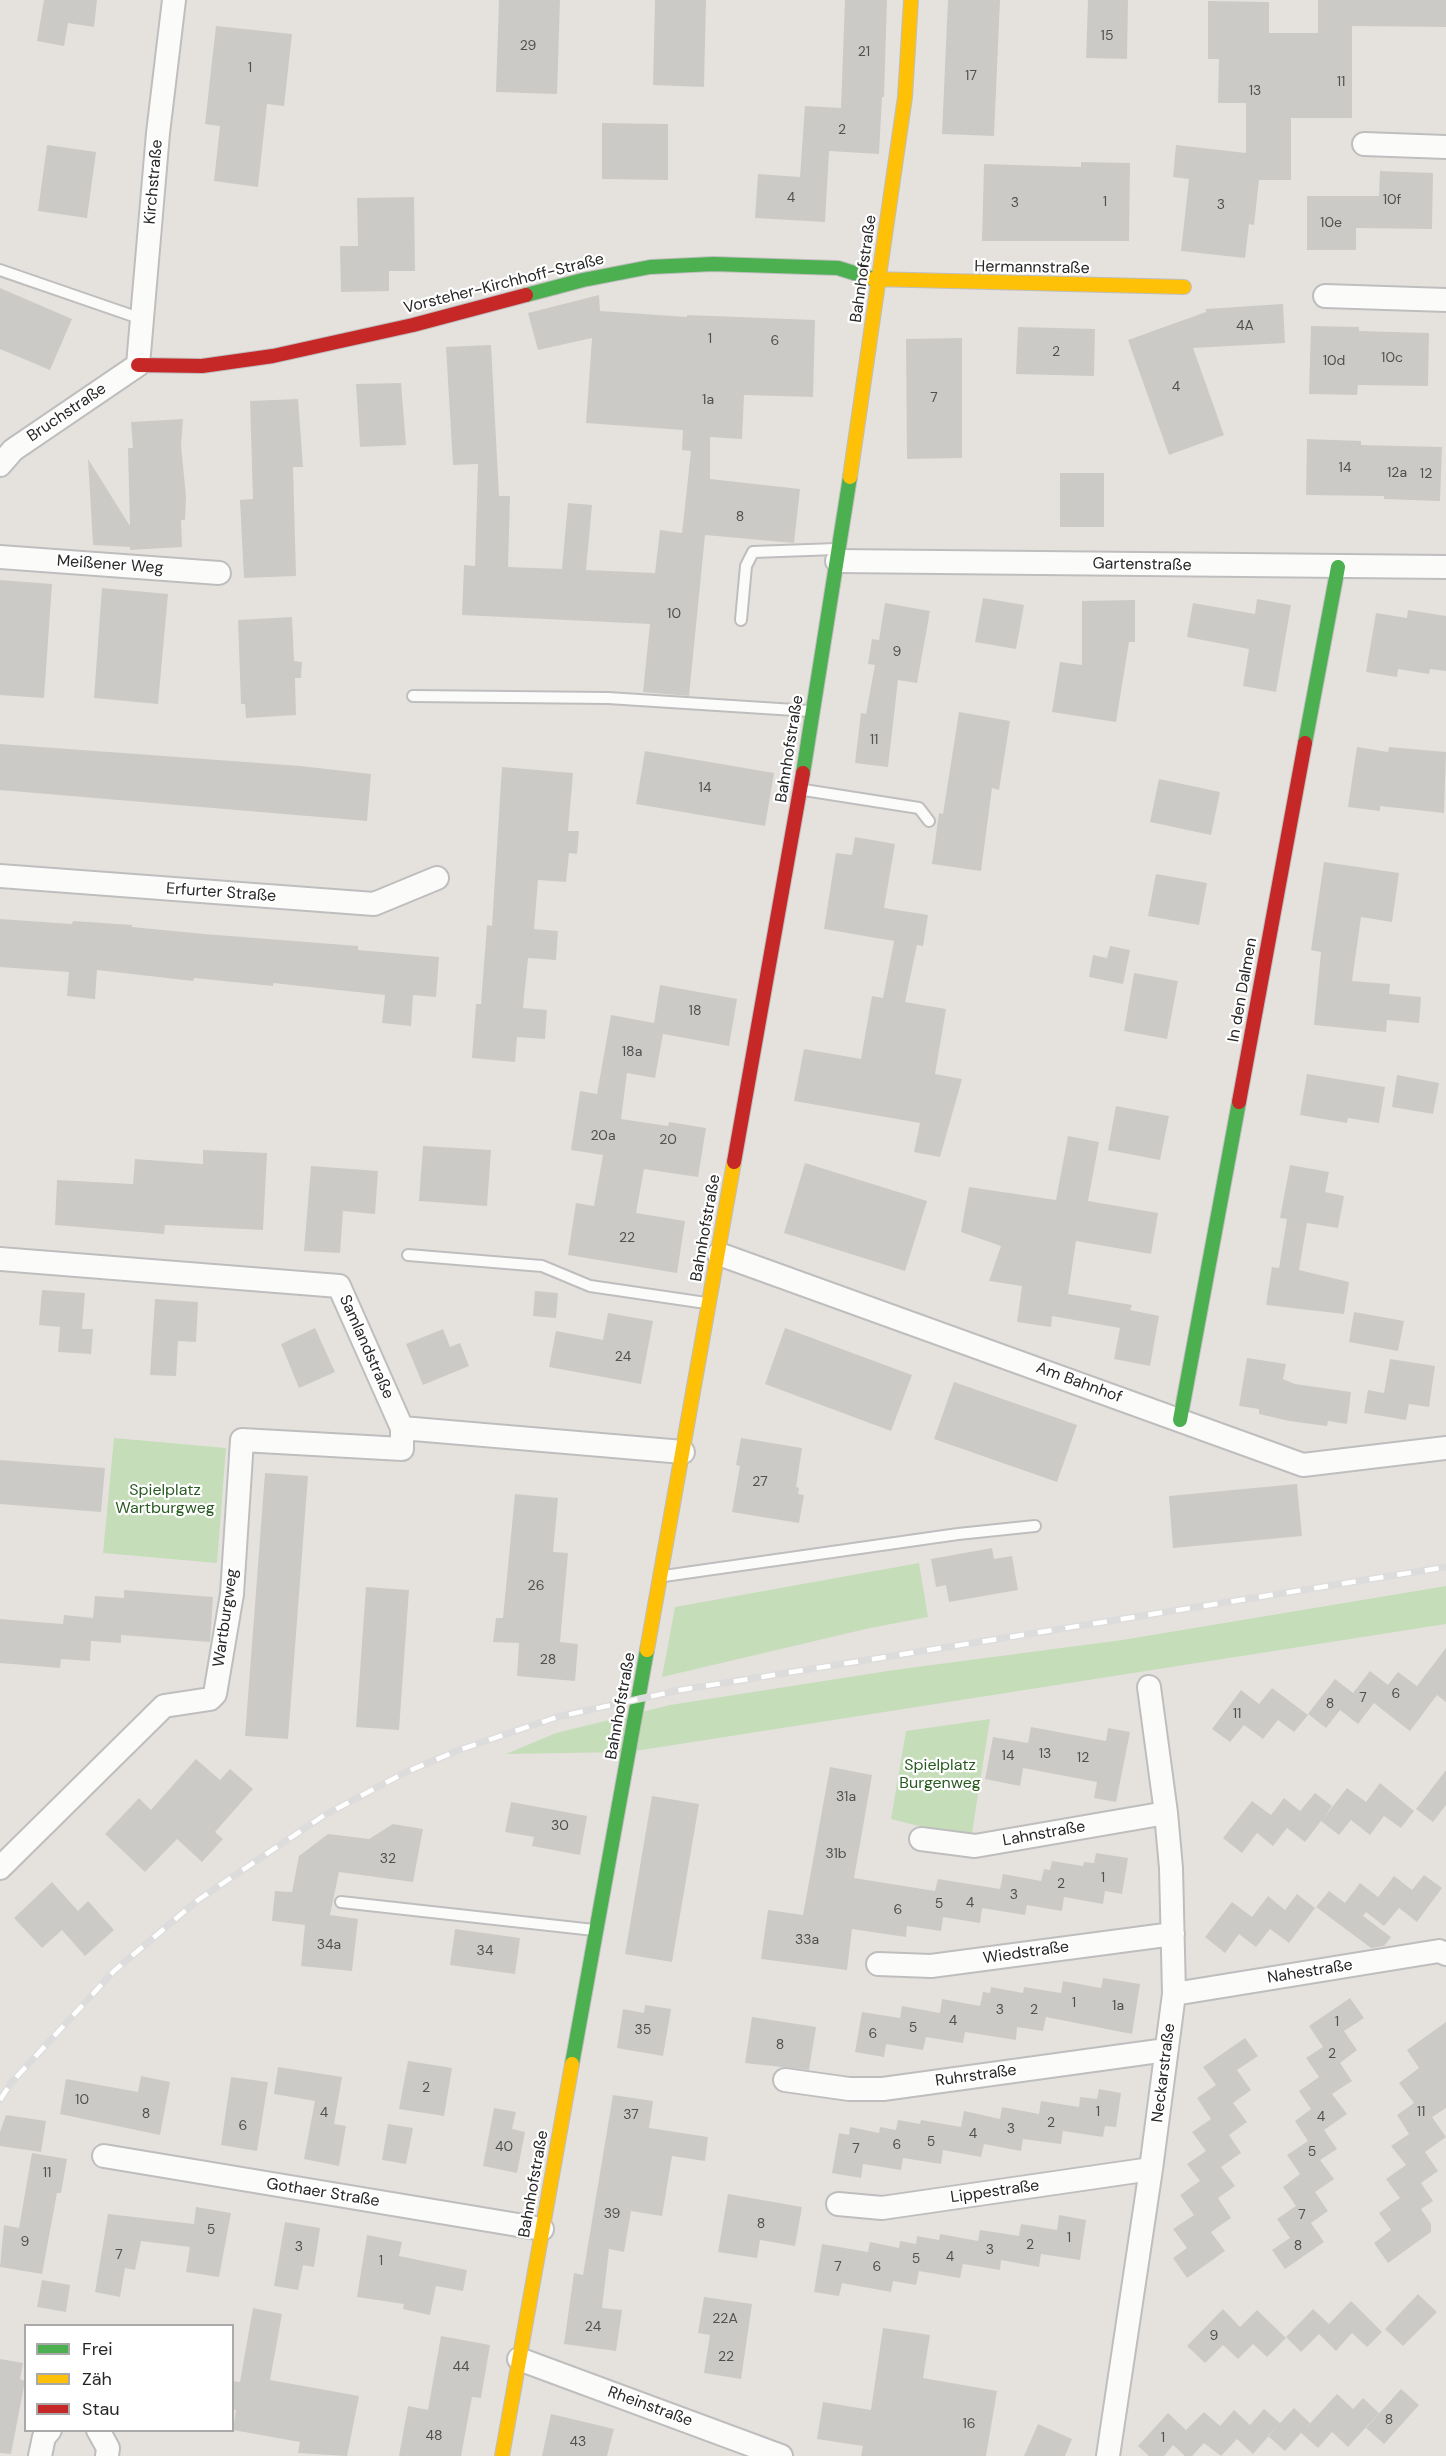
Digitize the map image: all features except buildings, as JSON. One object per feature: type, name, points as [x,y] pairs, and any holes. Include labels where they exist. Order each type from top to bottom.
[{"type":"street","name":"Kirchstraße","points":[[138,365],[158,133],[174,0]]},
{"type":"street","name":"Bahnhofstraße","points":[[502,2456],[719,1254],[814,711],[880,281],[905,97],[911,0]]},
{"type":"street","points":[[1364,144],[1446,147]]},
{"type":"street","name":"Vorsteher-Kirchhoff-Straße","points":[[138,365],[202,366],[273,356],[413,325],[583,280],[650,267],[713,264],[838,268],[880,281]]},
{"type":"street","name":"Hermannstraße","points":[[880,281],[1184,287]]},
{"type":"street","points":[[1324,296],[1446,300]]},
{"type":"street","name":"Bruchstraße","points":[[0,465],[13,450],[138,365]]},
{"type":"street","name":"Gartenstraße","points":[[838,555],[1338,567],[1446,567]]},
{"type":"street","name":"Meißener Weg","points":[[0,557],[219,573]]},
{"type":"street","name":"In den Dalmen","points":[[1180,1420],[1338,567]]},
{"type":"street","name":"Erfurter Straße","points":[[0,876],[374,904],[437,878]]},
{"type":"street","name":"Am Bahnhof","points":[[719,1254],[1303,1465],[1446,1448]]},
{"type":"street","name":"Samlandstraße","points":[[0,1258],[339,1286],[402,1428]]},
{"type":"street","points":[[402,1428],[683,1452]]},
{"type":"street","name":"Wartburgweg","points":[[0,1868],[164,1706],[210,1699],[215,1694],[232,1594],[242,1440],[402,1449],[402,1428]]},
{"type":"street","name":"Neckarstraße","points":[[1108,2456],[1152,2169],[1174,1994],[1166,1813],[1149,1688]]},
{"type":"street","name":"Lahnstraße","points":[[921,1839],[975,1846],[1166,1813]]},
{"type":"street","name":"Wiedstraße","points":[[878,1964],[931,1966],[1173,1934]]},
{"type":"street","name":"Nahestraße","points":[[1174,1994],[1439,1951],[1446,1954]]},
{"type":"street","name":"Ruhrstraße","points":[[785,2080],[849,2089],[883,2089],[1166,2050]]},
{"type":"street","name":"Gothaer Straße","points":[[104,2156],[542,2229]]},
{"type":"street","name":"Lippestraße","points":[[838,2204],[882,2208],[1152,2169]]},
{"type":"street","name":"Rheinstraße","points":[[519,2358],[781,2456]]},
{"type":"street","points":[[39,2456],[44,2437],[48,2432]]},
{"type":"street","points":[[99,2432],[108,2448],[107,2456]]},
{"type":"lane","points":[[0,270],[142,319]]},
{"type":"lane","points":[[741,620],[746,566],[753,552],[838,555]]},
{"type":"lane","points":[[413,696],[608,698],[814,711]]},
{"type":"lane","points":[[801,789],[919,808],[929,821]]},
{"type":"lane","points":[[408,1255],[542,1266],[590,1286],[710,1304]]},
{"type":"lane","points":[[661,1577],[958,1534],[1035,1526]]},
{"type":"lane","points":[[340,1902],[597,1930]]},
{"type":"green space","name":"Spielplatz Wartburgweg","points":[[114,1438],[226,1448],[217,1563],[103,1553]]},
{"type":"green space","points":[[919,1563],[928,1617],[870,1628],[662,1677],[675,1607]]},
{"type":"green space","points":[[1446,1586],[1446,1624],[629,1752],[506,1754],[556,1733],[670,1705],[894,1670],[1122,1640]]},
{"type":"green space","name":"Spielplatz Burgenweg","points":[[990,1719],[971,1839],[891,1819],[906,1731]]},
{"type":"railway","points":[[0,2100],[11,2083],[114,1971],[198,1900],[323,1816],[406,1772],[459,1750],[557,1717],[680,1690],[1446,1567]]},
{"type":"traffic: fast","points":[[526,295],[583,280],[650,267],[713,264],[838,268],[873,279]]},
{"type":"traffic: fast","points":[[803,773],[850,477]]},
{"type":"traffic: fast","points":[[1305,743],[1338,567]]},
{"type":"traffic: fast","points":[[1180,1420],[1239,1102]]},
{"type":"traffic: fast","points":[[572,2064],[647,1650]]},
{"type":"traffic: slow","points":[[850,477],[905,97],[911,0]]},
{"type":"traffic: slow","points":[[873,279],[1184,287]]},
{"type":"traffic: slow","points":[[647,1650],[734,1162]]},
{"type":"traffic: slow","points":[[502,2456],[572,2064]]},
{"type":"traffic: jam","points":[[138,365],[202,366],[273,356],[413,325],[526,295]]},
{"type":"traffic: jam","points":[[1239,1102],[1305,743]]},
{"type":"traffic: jam","points":[[734,1162],[803,773]]}]
